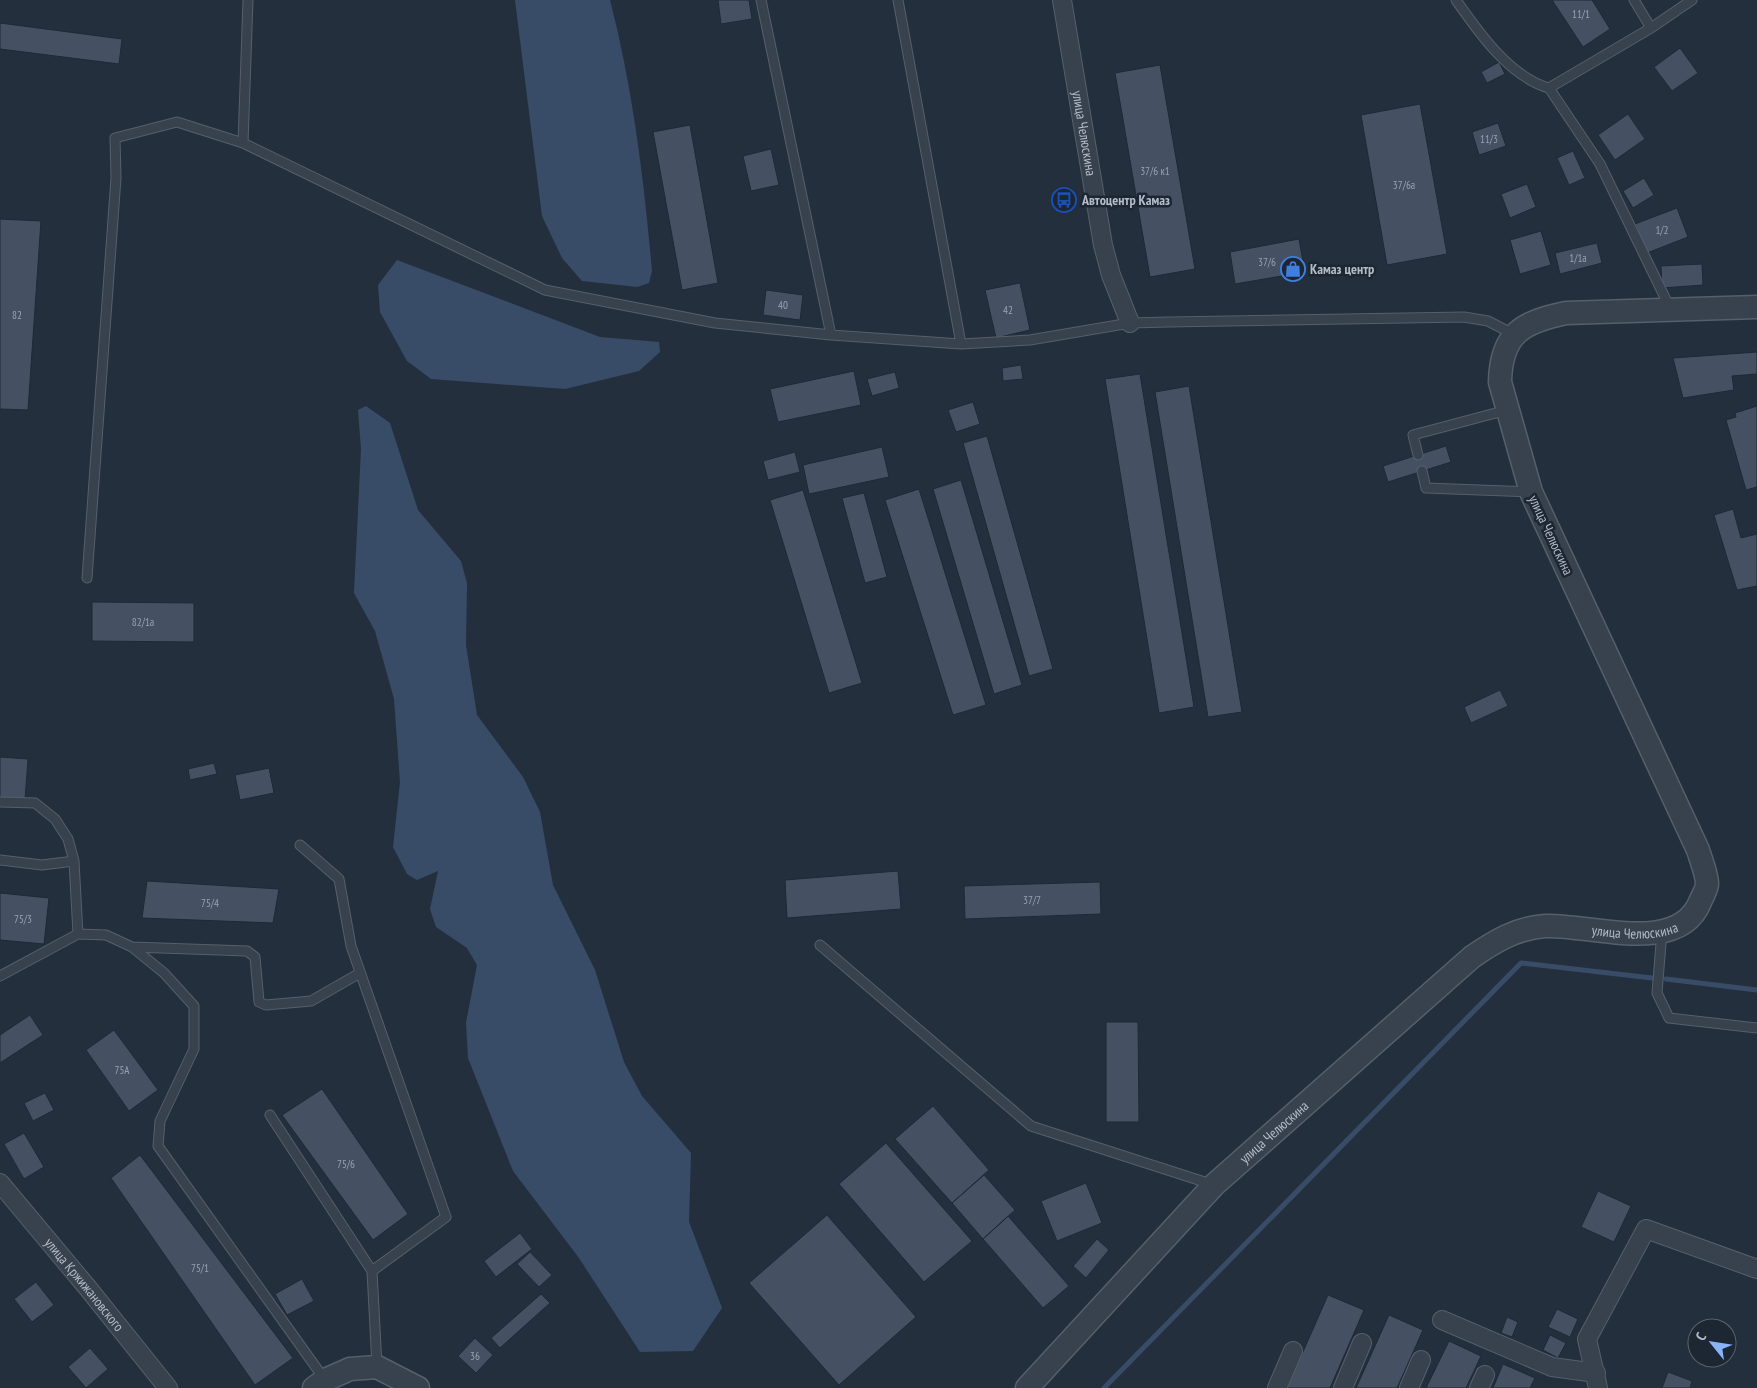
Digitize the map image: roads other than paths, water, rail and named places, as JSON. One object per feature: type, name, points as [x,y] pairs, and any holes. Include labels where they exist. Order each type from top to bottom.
[{"type":"street","name":"улица Челюскина","points":[[1062,0],[1103,245],[1111,275],[1130,323]]},
{"type":"street","name":"улица Челюскина","points":[[1027,1388],[1214,1185],[1472,956],[1494,941],[1519,930],[1546,926],[1645,934],[1672,930],[1695,915],[1707,884],[1698,850],[1531,492],[1500,382],[1500,366],[1504,349],[1515,335],[1524,326],[1538,319],[1566,313],[1757,307]]},
{"type":"street","name":"улица Кржижановского","points":[[0,1184],[88,1287],[168,1388]]},
{"type":"street","points":[[1442,1320],[1552,1367],[1597,1380],[1587,1339],[1646,1229],[1757,1269]]},
{"type":"street","points":[[1343,1388],[1362,1343]]},
{"type":"street","points":[[1276,1388],[1293,1351]]},
{"type":"street","points":[[1408,1388],[1421,1360]]},
{"type":"street","points":[[320,1384],[350,1369],[377,1366],[418,1388]]},
{"type":"lane","points":[[243,143],[248,0]]},
{"type":"lane","points":[[761,0],[830,335]]},
{"type":"lane","points":[[898,0],[961,344]]},
{"type":"lane","points":[[1456,0],[1476,28],[1520,76],[1534,84],[1550,88],[1600,164],[1672,310]]},
{"type":"lane","points":[[1634,0],[1651,28]]},
{"type":"lane","points":[[1550,88],[1651,28],[1692,0]]},
{"type":"lane","points":[[87,578],[116,178],[115,138],[177,122],[243,143],[545,290],[715,323],[830,335],[961,344],[1030,340],[1130,323],[1464,317],[1488,321],[1515,335]]},
{"type":"lane","points":[[1418,455],[1413,435],[1507,410]]},
{"type":"lane","points":[[1422,471],[1426,488],[1531,492]]},
{"type":"lane","points":[[0,802],[34,803],[55,819],[68,839],[74,861],[78,934]]},
{"type":"lane","points":[[300,845],[339,879],[351,946],[446,1217],[372,1270]]},
{"type":"lane","points":[[0,860],[42,865],[74,861]]},
{"type":"lane","points":[[1662,931],[1657,993],[1669,1018],[1757,1028]]},
{"type":"lane","points":[[0,976],[78,934],[106,935],[132,948],[164,973],[194,1006],[194,1049],[160,1121],[158,1146],[320,1384]]},
{"type":"lane","points":[[820,945],[1032,1126],[1214,1185]]},
{"type":"lane","points":[[132,948],[247,951],[255,957],[259,1002],[266,1005],[311,1001],[360,972]]},
{"type":"lane","points":[[270,1115],[372,1270],[377,1366]]},
{"type":"water","points":[[515,0],[610,0],[625,67],[637,135],[652,271],[649,283],[637,287],[582,281],[562,258],[542,216]]},
{"type":"water","points":[[397,260],[600,337],[659,342],[660,352],[639,371],[565,389],[431,379],[407,361],[380,312],[378,285]]},
{"type":"water","points":[[366,406],[390,423],[418,510],[461,561],[467,583],[466,645],[477,715],[523,777],[540,812],[553,885],[595,970],[624,1062],[642,1096],[691,1153],[689,1222],[722,1308],[693,1351],[640,1352],[579,1258],[513,1171],[468,1058],[466,1023],[477,965],[467,948],[436,927],[430,909],[438,871],[417,880],[407,874],[393,847],[400,782],[394,699],[375,631],[354,593],[361,449],[358,410]]},
{"type":"waterway","points":[[1104,1388],[1521,963],[1652,978]]},
{"type":"waterway","points":[[1666,979],[1757,990]]},
{"type":"place","name":"Автоцентр Камаз","points":[[1064,200]]},
{"type":"place","name":"Камаз центр","points":[[1293,269]]}]
